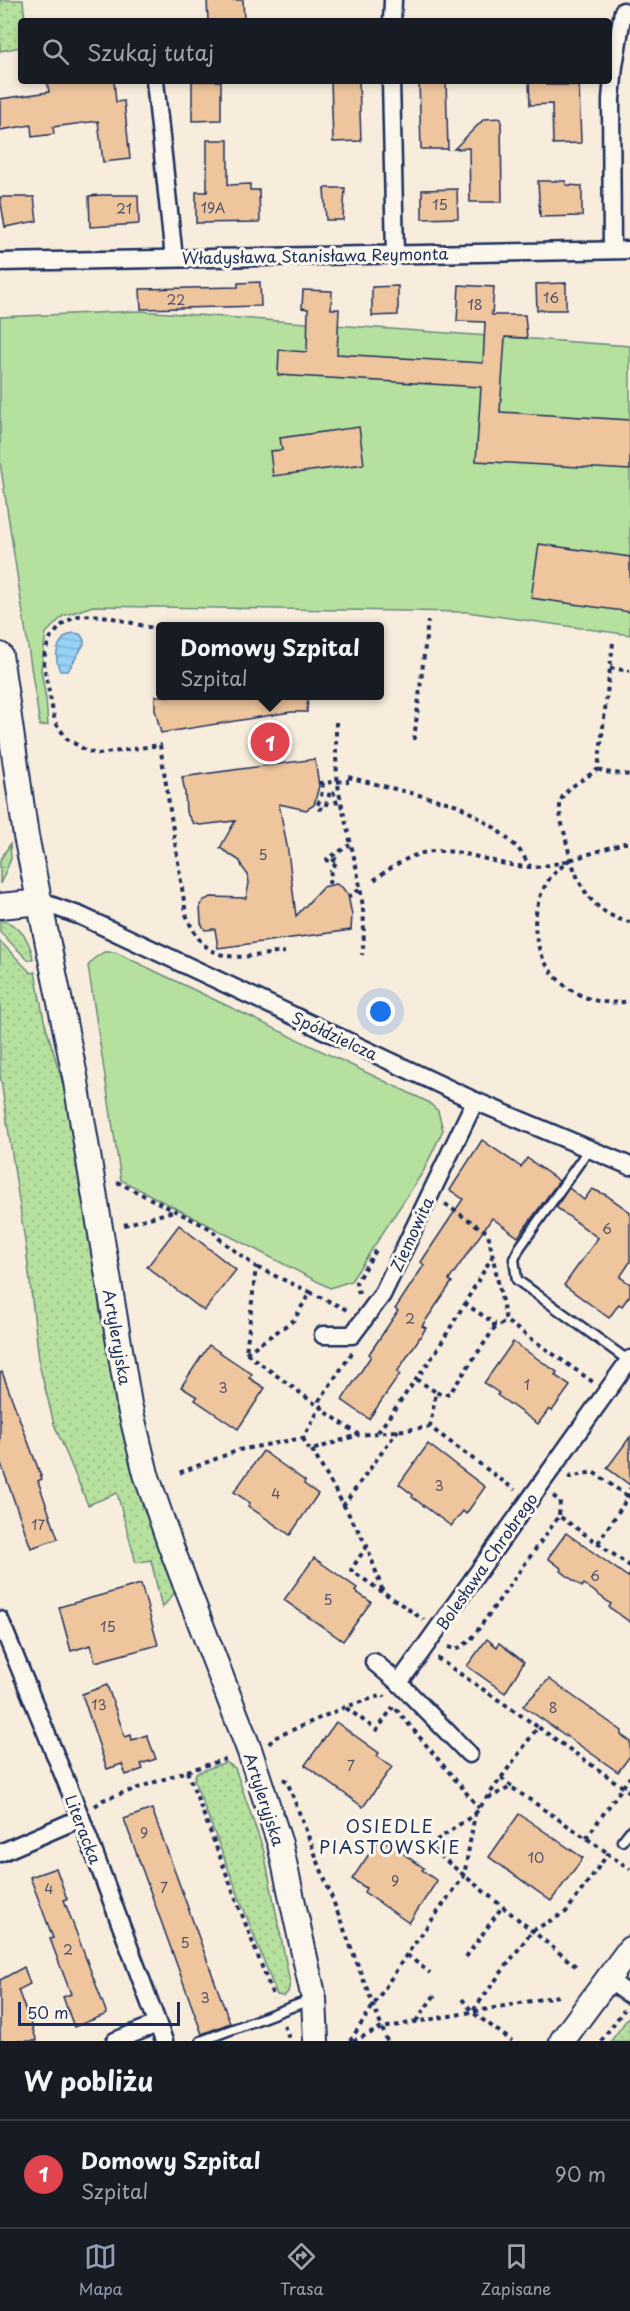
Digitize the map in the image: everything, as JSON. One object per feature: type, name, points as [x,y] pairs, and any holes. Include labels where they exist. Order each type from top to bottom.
[{"type":"street","points":[[392,18],[393,0]]},
{"type":"street","points":[[612,250],[611,99],[623,11]]},
{"type":"street","points":[[155,84],[174,258]]},
{"type":"street","points":[[391,84],[394,253]]},
{"type":"street","name":"Władysława Stanisława Reymonta","points":[[0,262],[630,250]]},
{"type":"street","name":"Artyleryjska","points":[[0,655],[12,764],[75,1076],[129,1404],[146,1474],[170,1544],[250,1752],[280,1844],[314,1999],[316,2041]]},
{"type":"street","points":[[0,906],[41,902]]},
{"type":"street","name":"Spółdzielcza","points":[[41,902],[81,916],[475,1101],[630,1166]]},
{"type":"street","name":"Ziemowita","points":[[322,1335],[352,1335],[382,1295],[475,1101]]},
{"type":"street","name":"Bolesława Chrobrego","points":[[399,1683],[428,1636],[629,1360]]},
{"type":"street","name":"Literacka","points":[[0,1620],[81,1818],[164,2041]]},
{"type":"street","points":[[374,1662],[399,1683],[469,1754]]},
{"type":"street","points":[[0,1853],[81,1818]]},
{"type":"street","points":[[562,2041],[630,1948]]},
{"type":"street","points":[[607,1979],[630,1995]]},
{"type":"street","name":"Artyleryjska","points":[[314,1999],[335,2041]]},
{"type":"street","points":[[115,2041],[157,2024]]},
{"type":"lane","points":[[589,1149],[520,1247],[514,1259],[517,1280],[629,1360]]},
{"type":"lane","points":[[622,1841],[630,1831]]},
{"type":"lane","points":[[201,2041],[314,1999]]},
{"type":"path","points":[[156,629],[92,615],[77,616],[64,623],[51,638],[45,652],[44,666],[55,722],[68,739],[87,751],[99,754],[160,745],[186,914],[196,938],[210,951],[234,958],[285,952]]},
{"type":"path","points":[[414,740],[428,621]]},
{"type":"path","points":[[613,643],[598,769],[563,797],[560,806],[573,871],[582,888],[592,902],[604,912],[630,922]]},
{"type":"path","points":[[610,668],[630,671]]},
{"type":"path","points":[[336,722],[338,782],[365,918],[362,955]]},
{"type":"path","points":[[598,769],[604,772],[630,775]]},
{"type":"path","points":[[342,807],[338,807],[333,792],[330,792],[327,805],[319,809],[317,806],[321,797],[321,783],[348,779],[458,805],[495,828],[518,848],[530,867]]},
{"type":"path","points":[[374,880],[396,864],[416,855],[439,850],[512,866],[537,867],[630,843]]},
{"type":"path","points":[[329,884],[331,871],[337,861],[336,859],[329,863],[327,859],[350,845]]},
{"type":"path","points":[[571,859],[551,876],[536,907],[534,928],[538,949],[560,982],[574,993],[594,1002],[614,1005],[630,1001]]},
{"type":"path","points":[[348,897],[361,889]]},
{"type":"path","points":[[117,1182],[213,1230],[216,1236],[256,1267],[344,1310],[354,1309]]},
{"type":"path","points":[[124,1225],[174,1211]]},
{"type":"path","points":[[360,1299],[356,1282],[378,1247]]},
{"type":"path","points":[[378,1433],[436,1352],[493,1256]]},
{"type":"path","points":[[246,1353],[256,1267]]},
{"type":"path","points":[[246,1353],[294,1320],[310,1292]]},
{"type":"path","points":[[464,1303],[494,1323],[494,1329]]},
{"type":"path","points":[[416,1379],[442,1395],[450,1393],[494,1329],[506,1321]]},
{"type":"path","points":[[358,1344],[319,1401],[323,1410],[358,1435]]},
{"type":"path","points":[[246,1353],[321,1406]]},
{"type":"path","points":[[430,1427],[436,1392]]},
{"type":"path","points":[[303,1438],[321,1406]]},
{"type":"path","points":[[312,1450],[358,1435],[430,1427],[520,1494]]},
{"type":"path","points":[[343,1506],[398,1430]]},
{"type":"path","points":[[303,1438],[368,1546],[383,1592]]},
{"type":"path","points":[[176,1474],[238,1450],[303,1438]]},
{"type":"path","points":[[565,1485],[570,1477],[593,1472],[629,1498]]},
{"type":"path","points":[[598,1544],[629,1498],[630,1488]]},
{"type":"path","points":[[559,1493],[560,1501]]},
{"type":"path","points":[[428,1636],[452,1649],[457,1649],[470,1641],[559,1516],[630,1566]]},
{"type":"path","points":[[368,1546],[351,1570],[383,1592],[428,1636],[538,1727],[630,1792]]},
{"type":"path","points":[[81,1818],[103,1800],[267,1746],[274,1738],[345,1707],[383,1695],[479,1808]]},
{"type":"path","points":[[345,1707],[376,1730]]},
{"type":"path","points":[[373,1735],[393,1707]]},
{"type":"path","points":[[417,1851],[475,1814],[538,1727]]},
{"type":"path","points":[[187,1771],[290,2041]]},
{"type":"path","points":[[586,1838],[630,1777]]},
{"type":"path","points":[[501,1778],[630,1869]]},
{"type":"path","points":[[287,1781],[387,2041]]},
{"type":"path","points":[[485,1799],[509,1788],[514,1789]]},
{"type":"path","points":[[351,2041],[407,1954],[464,1876],[475,1814]]},
{"type":"path","points":[[472,2012],[532,1931],[566,1912],[608,1854],[622,1841]]},
{"type":"path","points":[[428,1846],[578,1968]]},
{"type":"path","points":[[466,1957],[502,1907]]},
{"type":"path","points":[[407,1954],[430,1973]]},
{"type":"path","points":[[416,2021],[437,1992]]},
{"type":"path","points":[[351,2041],[382,2028],[558,1996]]},
{"type":"path","points":[[462,1999],[472,2012],[512,2041]]},
{"type":"path","points":[[601,2041],[630,2002]]},
{"type":"green space","points":[[0,0],[23,0],[25,18],[18,18],[18,48],[0,51]]},
{"type":"green space","points":[[140,311],[630,346],[630,635],[467,612],[93,606],[63,616],[46,633],[41,670],[48,725],[40,726],[0,462],[0,317]]},
{"type":"green space","points":[[10,844],[11,859],[0,884],[0,860]]},
{"type":"green space","points":[[0,920],[13,925],[23,934],[27,939],[33,959],[28,960],[0,932]]},
{"type":"green space","points":[[0,941],[31,973],[35,972],[44,1020],[65,1091],[104,1331],[134,1476],[176,1591],[162,1608],[151,1560],[136,1563],[117,1493],[88,1505],[54,1424],[40,1368],[26,1248],[0,1074]]},
{"type":"green space","points":[[104,952],[115,952],[428,1102],[438,1111],[443,1130],[423,1172],[351,1281],[330,1288],[121,1180],[88,966]]},
{"type":"green space","points":[[226,1762],[235,1768],[264,1852],[290,1983],[288,1992],[284,1996],[277,1995],[194,1780],[196,1773]]},
{"type":"green space","points":[[630,2015],[630,2041],[611,2041]]},
{"type":"water","points":[[73,633],[80,634],[84,644],[68,671],[60,671],[57,659],[58,648],[63,639]]},
{"type":"building","points":[[207,0],[243,0],[244,18],[208,18]]},
{"type":"building","points":[[48,84],[114,84],[116,102],[124,101],[130,159],[103,162],[98,121],[53,127],[54,134],[32,137],[31,125],[0,130],[0,99],[49,92]]},
{"type":"building","points":[[192,84],[221,84],[221,120],[192,121]]},
{"type":"building","points":[[331,84],[359,84],[361,141],[333,142]]},
{"type":"building","points":[[419,84],[446,84],[448,149],[421,149]]},
{"type":"building","points":[[529,84],[579,85],[581,143],[553,144],[552,104],[530,105]]},
{"type":"building","points":[[501,118],[502,202],[470,202],[469,148],[454,149],[484,119]]},
{"type":"building","points":[[207,140],[228,140],[228,185],[250,184],[250,190],[259,190],[260,222],[196,223],[196,192],[207,192]]},
{"type":"building","points":[[538,181],[566,181],[566,185],[582,186],[582,216],[540,217]]},
{"type":"building","points":[[324,188],[345,188],[343,220],[326,220]]},
{"type":"building","points":[[457,189],[458,218],[422,219],[422,190]]},
{"type":"building","points":[[138,195],[139,224],[90,227],[89,196]]},
{"type":"building","points":[[0,197],[34,197],[37,221],[5,227]]},
{"type":"building","points":[[260,282],[261,306],[141,309],[140,289],[238,287],[238,283]]},
{"type":"building","points":[[566,283],[566,310],[537,310],[536,284]]},
{"type":"building","points":[[459,285],[494,287],[492,315],[525,315],[527,338],[505,337],[500,412],[630,420],[630,470],[476,461],[481,387],[278,375],[279,350],[307,352],[308,309],[302,308],[303,290],[332,291],[331,309],[339,309],[337,354],[483,363],[485,322],[457,321]]},
{"type":"building","points":[[398,286],[398,315],[372,316],[372,287]]},
{"type":"building","points":[[359,427],[364,464],[273,476],[270,451],[282,450],[280,438]]},
{"type":"building","points":[[539,544],[630,557],[630,612],[531,598]]},
{"type":"building","points":[[155,696],[156,700],[308,700],[307,712],[291,712],[161,733],[155,710]]},
{"type":"building","points":[[315,759],[319,786],[314,805],[306,810],[279,804],[288,851],[296,916],[323,887],[336,884],[342,887],[348,895],[352,915],[351,930],[218,948],[215,929],[205,930],[201,923],[200,905],[211,897],[246,898],[248,875],[240,861],[220,848],[235,821],[200,825],[193,823],[186,812],[182,777]]},
{"type":"building","points":[[482,1140],[521,1167],[527,1158],[559,1181],[518,1237],[492,1218],[449,1280],[452,1282],[422,1326],[426,1328],[397,1372],[400,1374],[369,1419],[342,1400],[398,1311],[395,1309],[424,1265],[421,1262],[463,1199],[450,1190]]},
{"type":"building","points":[[569,1188],[584,1200],[592,1189],[606,1195],[630,1212],[630,1262],[620,1277],[630,1284],[630,1295],[622,1306],[619,1304],[609,1318],[564,1285],[598,1238],[556,1207]]},
{"type":"building","points":[[179,1225],[236,1270],[204,1311],[147,1267]]},
{"type":"building","points":[[513,1342],[557,1372],[555,1375],[570,1386],[552,1411],[549,1409],[538,1424],[484,1383]]},
{"type":"building","points":[[209,1345],[252,1374],[249,1378],[265,1388],[238,1429],[195,1400],[197,1397],[181,1387]]},
{"type":"building","points":[[2,1372],[42,1479],[38,1481],[58,1539],[31,1548],[0,1461],[0,1373]]},
{"type":"building","points":[[630,1437],[630,1485],[607,1468]]},
{"type":"building","points":[[428,1444],[485,1487],[466,1514],[463,1511],[451,1526],[412,1497],[413,1495],[399,1484]]},
{"type":"building","points":[[263,1451],[305,1481],[304,1484],[318,1494],[290,1535],[248,1506],[250,1503],[234,1492]]},
{"type":"building","points":[[566,1533],[628,1577],[630,1574],[630,1622],[609,1607],[611,1604],[584,1584],[582,1587],[548,1558]]},
{"type":"building","points":[[314,1558],[357,1588],[355,1591],[371,1602],[343,1641],[284,1600]]},
{"type":"building","points":[[141,1584],[158,1645],[95,1662],[91,1645],[71,1651],[59,1607]]},
{"type":"building","points":[[487,1639],[497,1647],[499,1643],[524,1662],[505,1693],[467,1666]]},
{"type":"building","points":[[549,1679],[622,1731],[621,1735],[630,1741],[630,1756],[618,1772],[523,1706]]},
{"type":"building","points":[[107,1685],[125,1737],[131,1735],[132,1740],[147,1735],[156,1759],[141,1764],[143,1769],[126,1775],[122,1764],[107,1769],[82,1694]]},
{"type":"building","points":[[336,1722],[379,1753],[377,1756],[392,1767],[363,1807],[305,1765]]},
{"type":"building","points":[[152,1809],[230,2023],[202,2034],[124,1819]]},
{"type":"building","points":[[519,1814],[583,1858],[551,1901],[489,1857]]},
{"type":"building","points":[[380,1838],[424,1868],[422,1870],[437,1881],[409,1923],[364,1892],[366,1888],[352,1879]]},
{"type":"building","points":[[56,1868],[67,1899],[64,1900],[107,2014],[74,2027],[63,1997],[71,1994],[30,1877]]},
{"type":"building","points":[[24,1967],[30,1984],[18,1990],[37,2041],[0,2041],[0,1980]]},
{"type":"place","name":"Domowy Szpital","points":[[270,742]]},
{"type":"district","name":"OSIEDLE PIASTOWSKIE","points":[[390,1835]]}]
